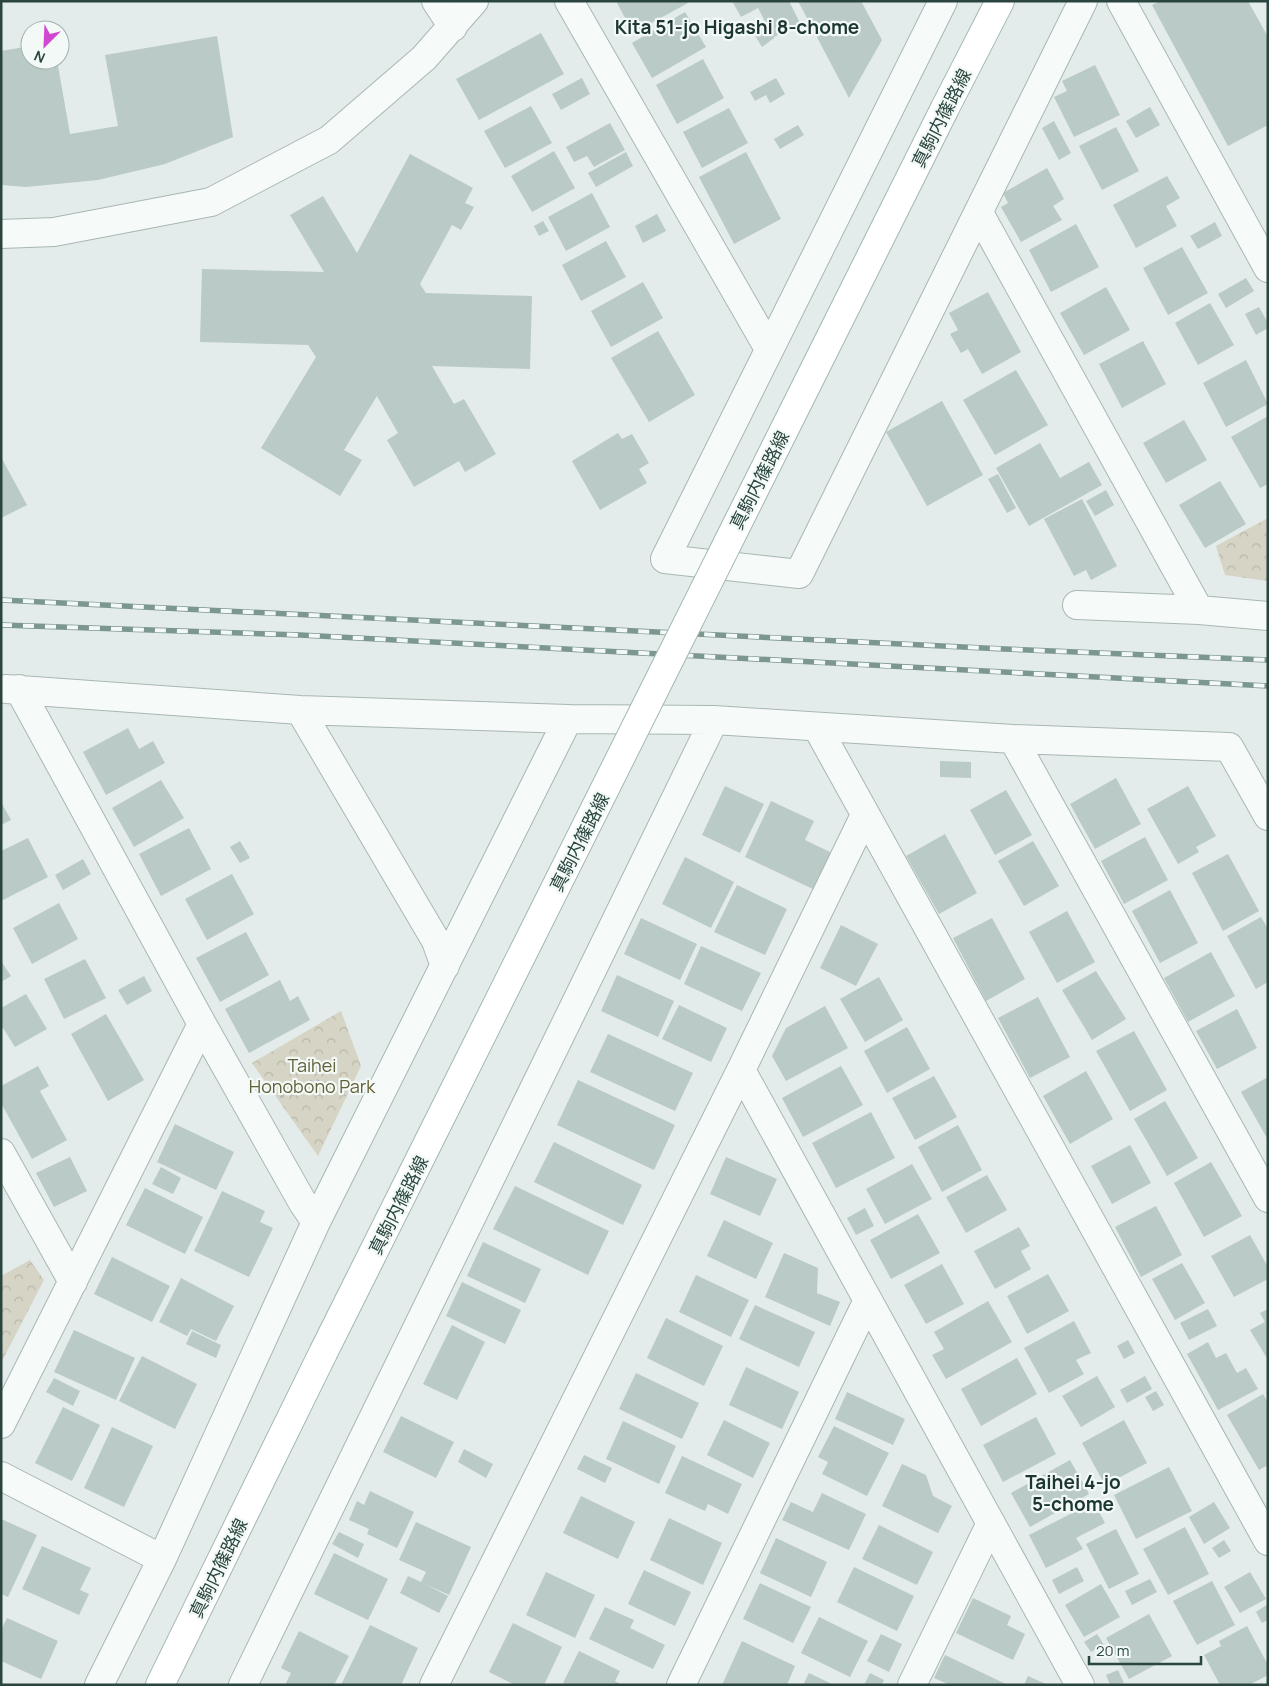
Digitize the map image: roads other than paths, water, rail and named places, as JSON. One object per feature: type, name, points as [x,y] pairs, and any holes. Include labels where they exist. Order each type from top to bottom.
[{"type":"main road","name":"真駒内篠路線","points":[[160,1685],[1000,1]]},
{"type":"street","points":[[436,1],[453,27]]},
{"type":"street","points":[[1,234],[54,232],[211,202],[329,140],[424,58],[474,1]]},
{"type":"street","points":[[569,1],[769,349]]},
{"type":"street","points":[[943,1],[665,559],[799,574],[1083,1]]},
{"type":"street","points":[[1121,1],[1268,268]]},
{"type":"street","points":[[979,213],[1199,610]]},
{"type":"street","points":[[1077,605],[1199,610],[1268,616]]},
{"type":"street","points":[[10,689],[300,710],[568,719],[714,720],[817,728],[1229,747],[1268,816]]},
{"type":"street","points":[[10,689],[303,1203],[316,1222]]},
{"type":"street","points":[[300,710],[436,941],[445,966]]},
{"type":"street","points":[[99,1685],[162,1559],[316,1222],[568,719]]},
{"type":"street","points":[[242,1685],[714,720]]},
{"type":"street","points":[[817,728],[1268,1542]]},
{"type":"street","points":[[1013,738],[1268,1198]]},
{"type":"street","points":[[434,1685],[865,815]]},
{"type":"street","points":[[1,1424],[202,1024]]},
{"type":"street","points":[[740,1070],[1080,1685]]},
{"type":"street","points":[[1,1153],[73,1282]]},
{"type":"street","points":[[681,1685],[868,1300]]},
{"type":"street","points":[[1,1476],[162,1559]]},
{"type":"street","points":[[912,1685],[991,1523]]},
{"type":"railway","points":[[1,600],[1004,649],[1268,660]]},
{"type":"railway","points":[[1,625],[300,635],[1268,686]]},
{"type":"district","name":"Kita 51-jo Higashi 8-chome","points":[[737,27]]},
{"type":"district","name":"Taihei 4-jo 5-chome","points":[[1073,1493]]},
{"type":"park label","name":"Taihei Honobono Park","points":[[312,1075]]}]
